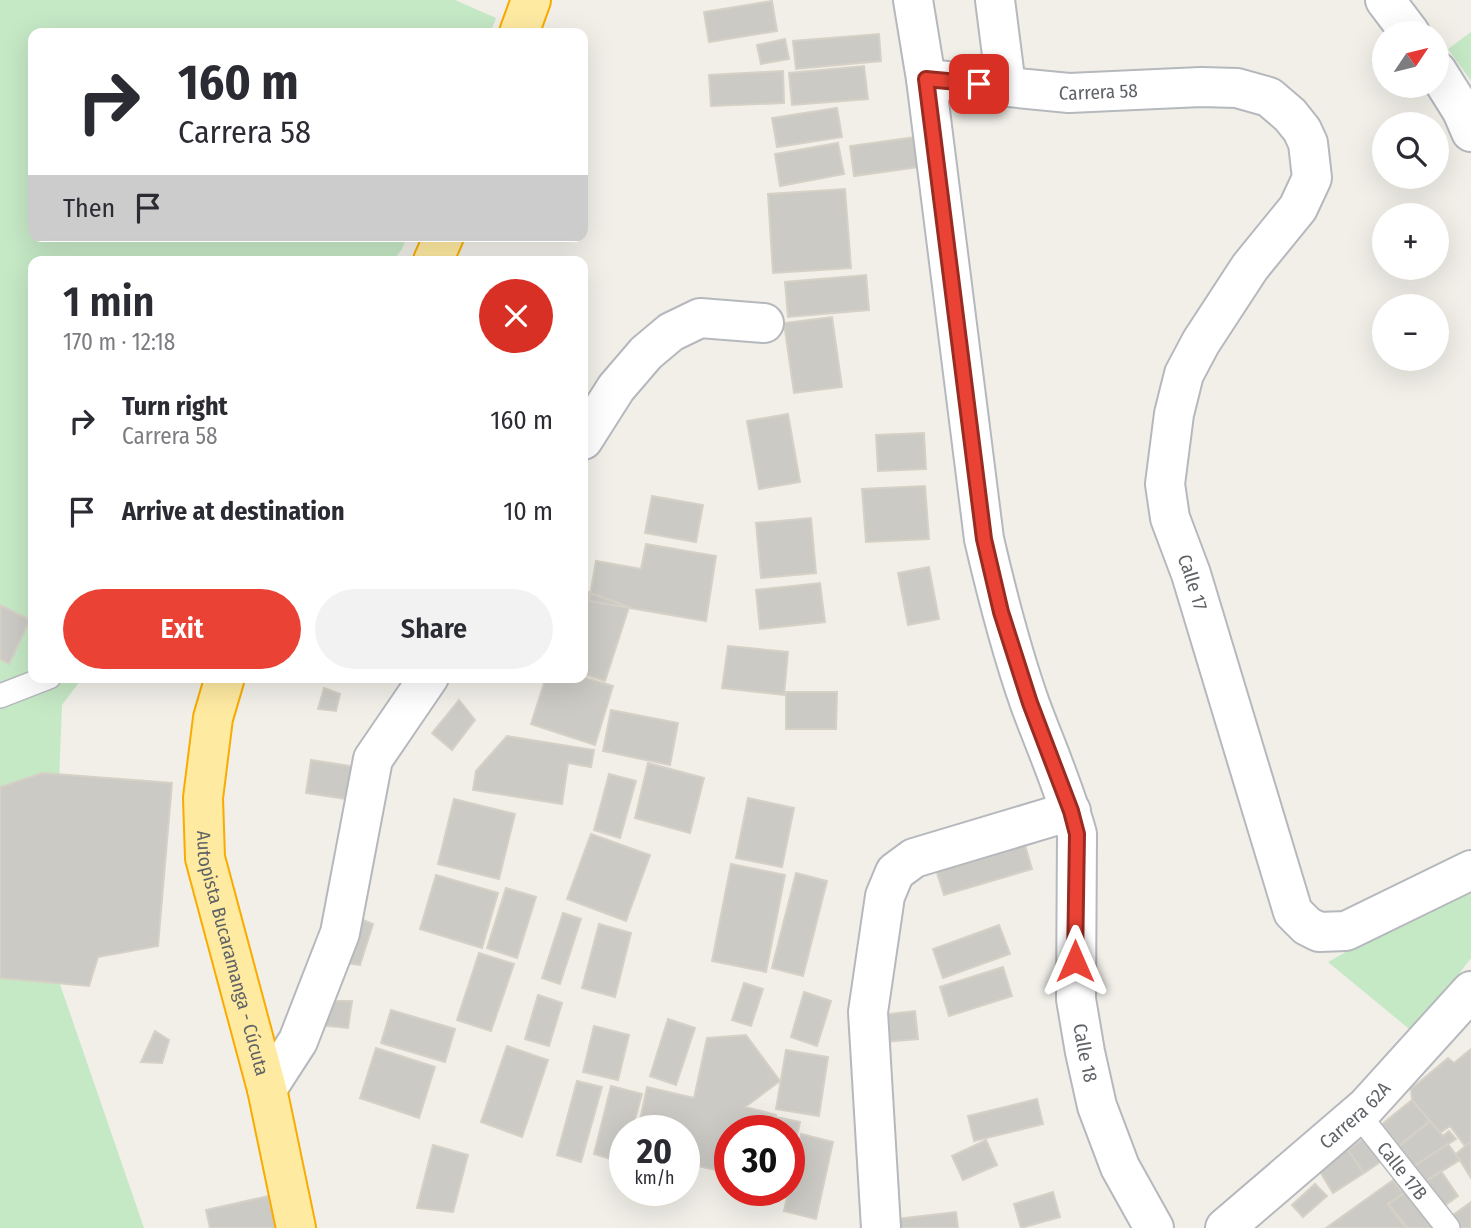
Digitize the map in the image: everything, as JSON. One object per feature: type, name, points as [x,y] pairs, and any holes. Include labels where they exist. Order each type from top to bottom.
[{"type":"highway","points":[[521,28],[531,0]]},
{"type":"highway","name":"Autopista Bucaramanga - Cúcuta","points":[[223,683],[213,718],[203,799],[205,858],[267,1089],[296,1228]]},
{"type":"street","name":"Calle 18","points":[[913,0],[926,79],[984,539],[1005,625],[1077,834],[1076,999],[1097,1106],[1120,1167],[1154,1228]]},
{"type":"street","points":[[995,0],[1006,86]]},
{"type":"street","points":[[1385,0],[1401,21]]},
{"type":"street","name":"Carrera 58","points":[[926,79],[1069,93],[1237,88],[1269,97]]},
{"type":"street","points":[[1449,90],[1471,132]]},
{"type":"street","name":"Calle 17","points":[[1269,97],[1290,115],[1302,130],[1308,143],[1312,178],[1298,208],[1250,267],[1201,342],[1184,374],[1174,414],[1166,484],[1170,518],[1191,574],[1293,912],[1307,926],[1319,932],[1346,932],[1471,870]]},
{"type":"street","points":[[588,432],[616,388],[646,353],[671,332],[700,318],[764,323]]},
{"type":"street","points":[[267,1089],[299,1041],[340,933],[373,759],[425,683]]},
{"type":"street","points":[[881,1228],[869,1012],[885,895],[895,872],[914,858],[1071,811]]},
{"type":"street","name":"Carrera 62A","points":[[1225,1228],[1358,1114],[1470,996]]},
{"type":"lane","points":[[0,696],[34,683]]},
{"type":"lane","name":"Calle 17B","points":[[1358,1114],[1448,1228]]},
{"type":"green space","points":[[0,0],[455,0],[496,18],[492,28],[28,28],[28,242],[405,242],[397,256],[28,256],[28,683],[78,683],[62,705],[52,961],[144,1228],[0,1228]]},
{"type":"green space","points":[[1471,32],[1471,81],[1449,50]]},
{"type":"green space","points":[[1471,882],[1471,958],[1414,1033],[1328,962]]},
{"type":"building","points":[[772,1],[777,31],[709,42],[704,12]]},
{"type":"building","points":[[879,34],[881,61],[796,69],[793,41]]},
{"type":"building","points":[[785,39],[789,59],[761,64],[757,45]]},
{"type":"building","points":[[864,66],[868,99],[792,105],[789,73]]},
{"type":"building","points":[[783,71],[784,103],[711,106],[709,75]]},
{"type":"building","points":[[837,108],[842,137],[777,147],[772,118]]},
{"type":"building","points":[[924,136],[927,166],[854,176],[850,146]]},
{"type":"building","points":[[838,143],[844,174],[780,186],[775,154]]},
{"type":"building","points":[[845,189],[851,268],[773,273],[768,194]]},
{"type":"building","points":[[866,275],[869,310],[788,317],[785,282]]},
{"type":"building","points":[[832,317],[842,387],[794,393],[784,323]]},
{"type":"building","points":[[788,414],[800,482],[759,489],[747,421]]},
{"type":"building","points":[[924,433],[926,469],[878,471],[876,435]]},
{"type":"building","points":[[925,486],[929,539],[866,542],[862,489]]},
{"type":"building","points":[[652,496],[703,505],[696,542],[645,533]]},
{"type":"building","points":[[811,518],[816,573],[761,578],[756,523]]},
{"type":"building","points":[[646,544],[716,556],[706,621],[589,601],[596,561],[641,569]]},
{"type":"building","points":[[929,567],[939,619],[908,625],[898,573]]},
{"type":"building","points":[[820,583],[825,622],[760,629],[756,590]]},
{"type":"building","points":[[588,592],[629,607],[605,681],[588,676]]},
{"type":"building","points":[[0,605],[28,619],[28,624],[9,664],[0,659]]},
{"type":"building","points":[[728,646],[788,652],[784,695],[722,688]]},
{"type":"building","points":[[588,678],[613,686],[595,745],[531,724],[544,683],[588,683]]},
{"type":"building","points":[[324,688],[340,694],[336,711],[318,709]]},
{"type":"building","points":[[786,692],[837,692],[836,729],[786,729]]},
{"type":"building","points":[[459,700],[475,720],[452,750],[432,733]]},
{"type":"building","points":[[611,710],[678,723],[670,765],[603,751]]},
{"type":"building","points":[[507,736],[594,750],[591,767],[568,763],[562,804],[473,790],[476,771]]},
{"type":"building","points":[[311,760],[357,767],[353,800],[306,793]]},
{"type":"building","points":[[648,763],[704,778],[690,833],[635,818]]},
{"type":"building","points":[[42,773],[172,783],[158,946],[98,957],[89,986],[0,978],[0,787]]},
{"type":"building","points":[[609,774],[636,781],[620,838],[594,830]]},
{"type":"building","points":[[748,798],[794,808],[782,867],[736,858]]},
{"type":"building","points":[[454,799],[515,814],[499,879],[438,864]]},
{"type":"building","points":[[1021,831],[1032,869],[944,895],[932,857]]},
{"type":"building","points":[[591,834],[650,855],[626,921],[567,899]]},
{"type":"building","points":[[731,864],[785,875],[766,972],[712,961]]},
{"type":"building","points":[[796,873],[827,881],[803,976],[772,968]]},
{"type":"building","points":[[436,875],[498,893],[482,948],[420,929]]},
{"type":"building","points":[[506,888],[536,897],[517,958],[487,948]]},
{"type":"building","points":[[563,913],[581,919],[560,984],[542,978]]},
{"type":"building","points":[[356,917],[373,924],[360,965],[343,963]]},
{"type":"building","points":[[599,924],[631,933],[615,997],[582,988]]},
{"type":"building","points":[[999,925],[1010,954],[943,978],[933,949]]},
{"type":"building","points":[[479,953],[514,964],[491,1031],[457,1020]]},
{"type":"building","points":[[1003,967],[1012,996],[949,1016],[940,987]]},
{"type":"building","points":[[744,983],[763,989],[751,1026],[732,1020]]},
{"type":"building","points":[[804,992],[831,1001],[817,1046],[791,1037]]},
{"type":"building","points":[[538,995],[562,1003],[549,1046],[525,1039]]},
{"type":"building","points":[[317,1001],[352,1001],[348,1028],[318,1025]]},
{"type":"building","points":[[391,1010],[455,1029],[445,1062],[381,1043]]},
{"type":"building","points":[[915,1011],[918,1039],[884,1042],[881,1015]]},
{"type":"building","points":[[668,1019],[695,1028],[676,1085],[650,1076]]},
{"type":"building","points":[[594,1026],[629,1035],[618,1080],[583,1072]]},
{"type":"building","points":[[155,1031],[169,1040],[162,1063],[141,1062]]},
{"type":"building","points":[[746,1035],[780,1081],[745,1107],[776,1115],[714,1115],[714,1170],[700,1166],[700,1115],[641,1115],[647,1087],[694,1098],[707,1038]]},
{"type":"building","points":[[507,1046],[548,1060],[522,1137],[481,1122]]},
{"type":"building","points":[[376,1048],[435,1067],[419,1118],[360,1098]]},
{"type":"building","points":[[1471,1049],[1471,1141],[1465,1146],[1450,1126],[1440,1133],[1412,1100],[1411,1089],[1448,1058],[1454,1063]]},
{"type":"building","points":[[786,1050],[828,1057],[819,1116],[776,1109]]},
{"type":"building","points":[[577,1081],[602,1087],[581,1162],[557,1155]]},
{"type":"building","points":[[611,1086],[642,1094],[636,1115],[609,1115],[609,1158],[594,1154]]},
{"type":"building","points":[[1037,1099],[1043,1124],[974,1141],[968,1116]]},
{"type":"building","points":[[1412,1100],[1430,1121],[1399,1146],[1381,1125]]},
{"type":"building","points":[[1430,1121],[1443,1136],[1449,1131],[1456,1139],[1414,1166],[1399,1146]]},
{"type":"building","points":[[805,1135],[833,1142],[816,1219],[784,1211],[785,1206],[805,1206]]},
{"type":"building","points":[[1369,1135],[1386,1158],[1364,1173],[1348,1150]]},
{"type":"building","points":[[986,1140],[997,1165],[963,1180],[952,1156]]},
{"type":"building","points":[[1471,1141],[1471,1178],[1456,1154]]},
{"type":"building","points":[[1448,1144],[1460,1160],[1426,1181],[1414,1166]]},
{"type":"building","points":[[433,1145],[468,1155],[453,1212],[417,1208]]},
{"type":"building","points":[[1341,1148],[1348,1150],[1364,1173],[1333,1193],[1316,1165]]},
{"type":"building","points":[[1441,1171],[1458,1196],[1444,1206],[1426,1181]]},
{"type":"building","points":[[1393,1180],[1401,1190],[1407,1185],[1410,1189],[1388,1204],[1406,1228],[1326,1228]]},
{"type":"building","points":[[1315,1184],[1327,1196],[1303,1217],[1292,1205]]},
{"type":"building","points":[[1410,1189],[1442,1228],[1408,1228],[1388,1204]]},
{"type":"building","points":[[1053,1192],[1060,1217],[1021,1228],[1014,1204]]},
{"type":"building","points":[[278,1194],[286,1228],[210,1228],[206,1210]]},
{"type":"building","points":[[1471,1202],[1471,1228],[1457,1228],[1449,1218]]},
{"type":"building","points":[[956,1212],[958,1228],[898,1228],[897,1219]]},
{"type":"route","points":[[979,84],[926,79],[984,539],[1001,612],[1077,834],[1075,961]]}]
